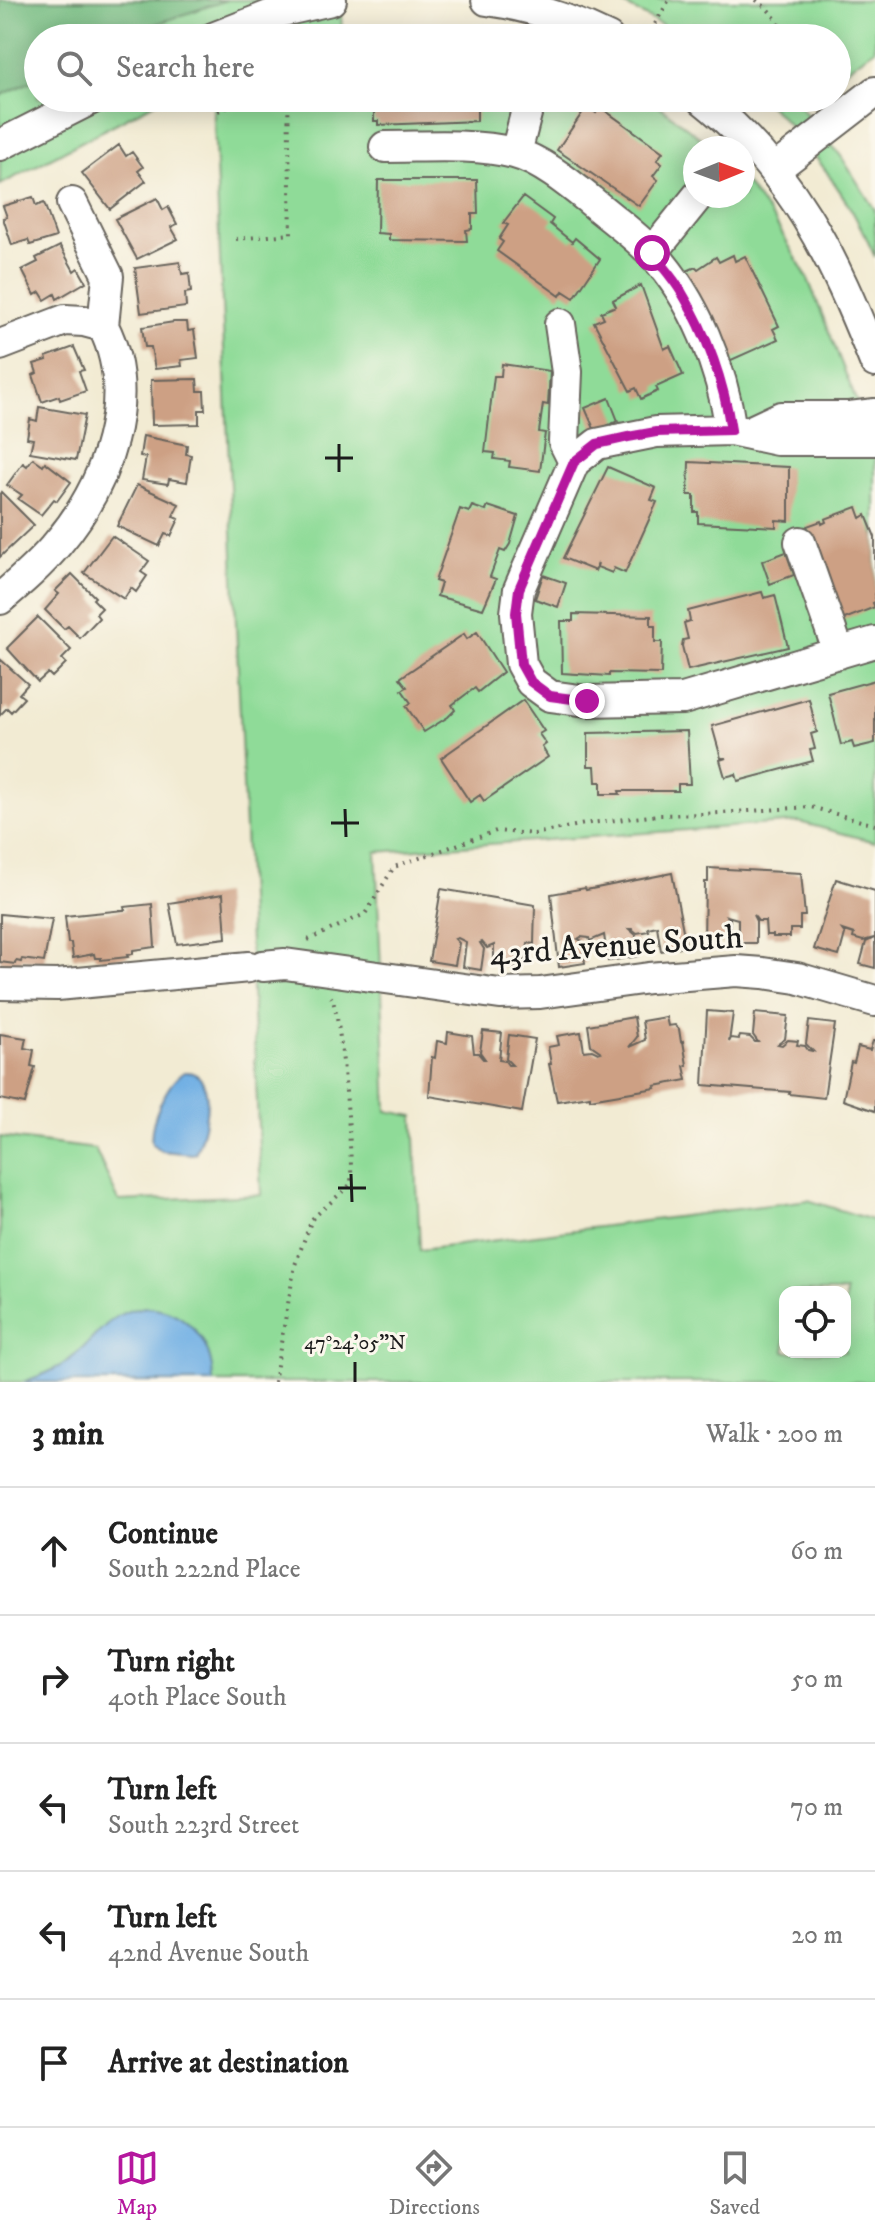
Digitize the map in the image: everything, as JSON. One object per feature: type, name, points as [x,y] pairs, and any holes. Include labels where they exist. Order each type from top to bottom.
[{"type":"street","points":[[247,24],[272,14],[331,0]]},
{"type":"street","points":[[487,0],[582,11]]},
{"type":"street","points":[[851,110],[875,92]]},
{"type":"street","points":[[0,145],[65,112]]},
{"type":"street","points":[[516,153],[526,112]]},
{"type":"street","points":[[717,112],[775,169],[822,242],[849,295],[875,362]]},
{"type":"street","points":[[775,169],[849,112]]},
{"type":"street","points":[[385,147],[472,147],[516,153],[563,178],[652,253],[682,292],[740,431]]},
{"type":"street","points":[[0,599],[57,544],[80,514],[111,446],[120,405],[113,346],[103,326],[108,276],[72,203]]},
{"type":"street","points":[[652,253],[688,208]]},
{"type":"street","points":[[0,345],[65,320],[103,326]]},
{"type":"street","points":[[560,324],[567,372],[564,442],[574,462]]},
{"type":"street","points":[[740,431],[781,417],[875,414]]},
{"type":"street","points":[[875,440],[777,440],[740,431],[656,432],[597,444],[574,462],[519,589],[516,613],[521,664],[531,682],[550,696],[587,701],[683,699],[875,642]]},
{"type":"street","points":[[800,542],[839,653]]},
{"type":"street","name":"43rd Avenue South","points":[[0,984],[57,985],[285,964],[500,994],[540,993],[649,978],[736,971],[797,978],[875,1001]]},
{"type":"path","points":[[655,24],[669,0]]},
{"type":"path","points":[[756,0],[776,18],[778,24]]},
{"type":"path","points":[[236,239],[291,234],[288,112]]},
{"type":"path","points":[[298,944],[365,914],[394,867],[496,831],[534,834],[590,823],[659,815],[811,807],[875,825]]},
{"type":"path","points":[[274,1382],[295,1265],[303,1242],[312,1219],[351,1184],[349,1115],[340,1031],[335,1001],[323,990]]},
{"type":"green space","points":[[0,0],[340,0],[342,24],[24,24],[24,112],[138,112],[0,185]]},
{"type":"green space","points":[[0,0],[227,0],[156,24],[24,24],[24,85],[0,96]]},
{"type":"green space","points":[[615,0],[875,0],[875,49],[851,66],[851,24],[660,24]]},
{"type":"green space","points":[[214,112],[667,112],[698,136],[683,136],[683,208],[755,208],[755,195],[775,221],[808,279],[875,448],[875,842],[799,822],[376,852],[387,1111],[414,1116],[420,1250],[808,1200],[875,1221],[875,1382],[0,1382],[0,1137],[95,1149],[119,1201],[261,1195]]},
{"type":"green space","points":[[776,112],[805,112],[841,156],[875,210],[875,257],[841,192],[796,133]]},
{"type":"water","points":[[184,1072],[195,1074],[206,1092],[203,1132],[192,1154],[162,1151],[152,1144],[153,1126],[160,1104],[171,1085]]},
{"type":"water","points":[[146,1307],[174,1314],[195,1330],[208,1354],[213,1382],[23,1382],[64,1364],[121,1314]]},
{"type":"building","points":[[374,112],[477,112],[477,121],[378,125],[378,121],[374,121]]},
{"type":"building","points":[[583,112],[607,112],[663,152],[657,160],[662,164],[653,176],[658,180],[639,206],[557,150]]},
{"type":"building","points":[[119,145],[126,156],[132,152],[143,167],[138,171],[146,181],[110,209],[82,173]]},
{"type":"building","points":[[378,180],[477,180],[478,214],[472,214],[472,229],[466,230],[467,241],[389,240],[389,234],[377,233]]},
{"type":"building","points":[[33,197],[36,206],[44,203],[56,237],[30,245],[28,240],[12,245],[3,218],[7,217],[3,206]]},
{"type":"building","points":[[523,197],[553,219],[550,224],[572,242],[575,238],[600,259],[574,298],[563,291],[560,296],[497,251],[503,242],[499,239],[508,225],[503,223]]},
{"type":"building","points":[[157,198],[163,210],[168,207],[177,224],[171,227],[178,239],[137,259],[115,219]]},
{"type":"building","points":[[60,246],[74,271],[78,268],[86,282],[57,299],[55,294],[45,300],[40,292],[35,295],[22,270],[38,262],[36,258]]},
{"type":"building","points":[[733,255],[735,261],[745,256],[779,326],[773,329],[778,339],[729,361],[684,272],[698,269],[716,257],[719,262]]},
{"type":"building","points":[[180,262],[182,274],[189,273],[191,292],[185,293],[186,307],[141,313],[135,268]]},
{"type":"building","points":[[641,285],[664,349],[670,346],[683,375],[656,387],[658,391],[641,399],[636,388],[630,391],[594,322],[604,318],[601,312],[616,306],[613,300]]},
{"type":"building","points":[[187,322],[188,331],[194,330],[198,358],[181,360],[182,366],[155,369],[151,347],[145,347],[142,327]]},
{"type":"building","points":[[74,347],[84,370],[79,371],[86,391],[60,400],[59,396],[42,402],[33,375],[37,373],[34,364]]},
{"type":"building","points":[[502,364],[550,371],[548,405],[543,404],[539,432],[545,433],[540,471],[509,467],[510,461],[494,459],[495,453],[485,452],[494,376],[501,376]]},
{"type":"building","points":[[197,379],[198,391],[204,391],[205,410],[199,410],[199,424],[152,425],[151,380]]},
{"type":"building","points":[[609,398],[618,421],[595,431],[585,408]]},
{"type":"building","points":[[39,407],[85,415],[76,460],[30,452],[33,439],[27,438],[30,419],[37,421]]},
{"type":"building","points":[[143,436],[187,445],[186,454],[191,455],[187,482],[169,479],[168,484],[142,480],[146,457],[140,456]]},
{"type":"building","points":[[33,458],[43,465],[45,462],[71,482],[57,501],[54,499],[41,515],[18,499],[22,495],[7,485],[23,463],[27,466]]},
{"type":"building","points":[[689,462],[789,467],[789,521],[776,520],[776,527],[698,523],[698,512],[694,512],[694,495],[688,495]]},
{"type":"building","points":[[608,467],[656,488],[651,500],[657,502],[625,573],[614,568],[612,573],[597,567],[598,563],[595,571],[563,558]]},
{"type":"building","points":[[137,485],[179,504],[173,516],[179,519],[171,536],[165,534],[159,546],[117,526]]},
{"type":"building","points":[[0,494],[34,525],[0,557]]},
{"type":"building","points":[[472,506],[486,511],[488,506],[518,516],[510,544],[505,552],[500,550],[490,577],[496,579],[483,609],[437,596],[441,583],[435,581],[460,509],[469,512]]},
{"type":"building","points":[[857,507],[861,518],[866,515],[875,537],[875,607],[842,620],[807,526],[821,521],[822,524],[826,522],[825,519]]},
{"type":"building","points":[[112,536],[149,561],[141,572],[147,576],[136,592],[131,588],[124,599],[84,573]]},
{"type":"building","points":[[786,552],[794,575],[770,584],[762,561]]},
{"type":"building","points":[[72,574],[102,608],[96,614],[99,618],[80,638],[68,626],[64,629],[45,610],[59,594],[55,591]]},
{"type":"building","points":[[543,575],[566,583],[558,607],[535,599]]},
{"type":"building","points":[[762,592],[764,598],[775,595],[788,647],[688,670],[682,646],[683,640],[688,639],[684,623],[690,621],[688,611]]},
{"type":"building","points":[[573,614],[651,616],[651,626],[655,626],[655,642],[662,642],[661,674],[609,673],[609,676],[562,673],[561,621],[573,621]]},
{"type":"building","points":[[38,617],[71,650],[62,659],[66,663],[52,677],[48,673],[38,682],[7,648]]},
{"type":"building","points":[[477,632],[503,672],[478,692],[475,688],[465,695],[452,705],[455,710],[448,717],[424,732],[406,706],[411,703],[402,690],[407,687],[400,678],[464,634],[467,639]]},
{"type":"building","points":[[0,659],[28,684],[19,694],[24,698],[11,712],[7,708],[0,715]]},
{"type":"building","points":[[875,680],[875,743],[854,748],[852,742],[841,745],[828,693]]},
{"type":"building","points":[[809,699],[817,732],[811,734],[815,749],[810,750],[813,761],[738,781],[736,774],[725,777],[720,760],[726,758],[721,758],[712,726]]},
{"type":"building","points":[[523,700],[544,731],[539,734],[546,744],[542,747],[548,757],[484,801],[480,795],[470,802],[441,758]]},
{"type":"building","points":[[687,731],[690,784],[678,784],[678,791],[601,794],[601,782],[596,782],[595,766],[588,766],[588,733]]},
{"type":"building","points":[[708,868],[801,873],[805,916],[800,916],[800,929],[790,929],[790,937],[766,935],[765,921],[758,921],[753,915],[756,943],[738,943],[738,919],[727,916],[730,919],[729,943],[704,943]]},
{"type":"building","points":[[672,873],[686,946],[661,951],[657,926],[637,933],[629,929],[636,935],[639,956],[608,961],[604,935],[590,941],[581,937],[578,939],[582,941],[585,963],[559,967],[551,894]]},
{"type":"building","points":[[836,879],[875,891],[875,968],[860,964],[866,942],[874,938],[863,941],[842,930],[845,934],[839,956],[814,949]]},
{"type":"building","points":[[441,889],[535,905],[534,944],[528,943],[526,961],[517,959],[516,969],[494,963],[494,945],[487,948],[482,942],[481,970],[463,967],[466,942],[458,938],[455,939],[459,943],[455,965],[429,961]]},
{"type":"building","points":[[223,894],[226,938],[177,944],[169,903]]},
{"type":"building","points":[[152,904],[155,947],[133,950],[128,957],[101,960],[94,954],[73,958],[65,916]]},
{"type":"building","points":[[0,914],[52,919],[44,962],[22,959],[15,964],[0,962]]},
{"type":"building","points":[[707,1011],[733,1013],[729,1042],[731,1038],[739,1039],[740,1036],[758,1042],[753,1035],[755,1013],[788,1016],[785,1039],[778,1044],[782,1045],[788,1040],[798,1041],[797,1045],[813,1051],[806,1044],[809,1021],[835,1024],[824,1098],[703,1085]]},
{"type":"building","points":[[634,1017],[637,1037],[629,1047],[645,1040],[642,1021],[666,1017],[668,1026],[675,1025],[679,1029],[687,1080],[590,1099],[590,1096],[557,1101],[548,1047],[559,1045],[557,1036],[581,1032],[584,1051],[598,1053],[601,1052],[591,1045],[588,1025]]},
{"type":"building","points":[[483,1031],[502,1033],[499,1060],[508,1065],[512,1065],[506,1059],[509,1035],[535,1039],[522,1112],[429,1096],[432,1057],[435,1058],[437,1041],[447,1043],[448,1032],[472,1036],[474,1053],[485,1059],[480,1052]]},
{"type":"building","points":[[0,1034],[26,1038],[24,1048],[34,1050],[31,1066],[35,1067],[25,1104],[0,1099]]},
{"type":"building","points":[[873,1041],[875,1111],[843,1100],[851,1062],[854,1063],[858,1047],[870,1050]]},
{"type":"route","points":[[587,701],[550,696],[531,682],[521,664],[516,613],[519,589],[574,462],[597,444],[628,437],[656,432],[731,430],[726,394],[699,328],[682,292],[652,253]]}]
